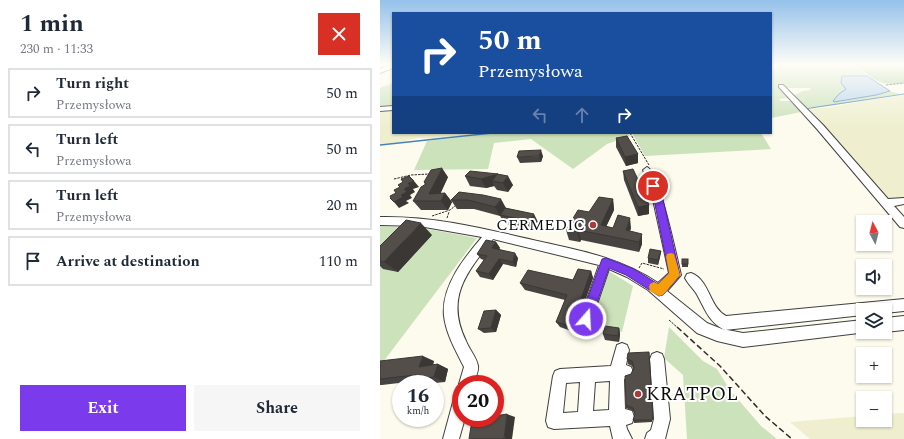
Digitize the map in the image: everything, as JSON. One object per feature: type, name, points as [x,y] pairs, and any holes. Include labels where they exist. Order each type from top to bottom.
[{"type":"street","points":[[781,86],[887,203],[904,224]]},
{"type":"street","points":[[380,109],[392,108]]},
{"type":"street","points":[[648,173],[658,195],[675,275],[659,291]]},
{"type":"street","points":[[887,203],[904,201]]},
{"type":"street","points":[[380,221],[433,223],[606,262],[630,272],[659,291],[685,316],[699,326],[713,333],[735,339],[856,328]]},
{"type":"street","points":[[469,375],[471,367],[456,338],[450,310],[458,280],[490,235]]},
{"type":"street","points":[[586,319],[606,262]]},
{"type":"street","points":[[691,278],[698,283],[713,315],[725,324],[904,305]]},
{"type":"street","points":[[892,324],[904,323]]},
{"type":"street","points":[[622,350],[621,418],[619,433],[624,439]]},
{"type":"street","points":[[653,439],[658,435],[662,419],[657,359]]},
{"type":"street","points":[[621,418],[554,421],[560,376],[622,373]]},
{"type":"street","points":[[585,419],[588,375]]},
{"type":"street","points":[[451,439],[454,427]]},
{"type":"path","points":[[886,85],[891,84]]},
{"type":"path","points":[[631,134],[652,169],[648,173]]},
{"type":"path","points":[[394,179],[411,175],[432,174]]},
{"type":"path","points":[[432,216],[450,210],[460,203]]},
{"type":"path","points":[[446,220],[450,210]]},
{"type":"path","points":[[638,270],[642,263],[669,270]]},
{"type":"path","points":[[669,320],[720,366],[764,416],[792,439]]},
{"type":"green space","points":[[392,84],[392,107],[380,109],[380,88]]},
{"type":"green space","points":[[772,84],[849,84],[836,102],[890,91],[900,94],[830,106],[801,108],[792,96],[803,91],[811,90],[810,88],[785,88],[791,98],[779,99],[781,101],[793,101],[801,112],[772,118]]},
{"type":"green space","points":[[904,95],[904,200],[887,201],[806,109],[832,107],[872,99]]},
{"type":"green space","points":[[392,108],[392,134],[476,134],[435,139],[418,138],[401,142],[380,144],[380,110]]},
{"type":"green space","points":[[486,134],[628,134],[629,136],[607,144],[573,169],[531,139],[494,143],[488,169],[414,170],[427,141]]},
{"type":"green space","points":[[633,134],[762,134],[771,149],[645,156]]},
{"type":"green space","points":[[380,226],[428,229],[477,238],[380,366]]},
{"type":"green space","points":[[607,270],[633,286],[622,332],[589,327]]},
{"type":"green space","points":[[669,327],[703,361],[717,369],[730,390],[761,426],[777,439],[687,439],[683,375],[664,358]]},
{"type":"green space","points":[[904,413],[904,439],[810,439],[790,422],[856,417],[856,427],[892,427],[892,414]]},
{"type":"water","points":[[842,84],[880,84],[890,91],[876,95],[833,101],[846,89]]},
{"type":"building","points":[[627,136],[638,154],[625,157],[616,138]]},
{"type":"building","points":[[541,150],[539,156],[517,157],[519,151]]},
{"type":"building","points":[[442,168],[429,194],[445,193],[441,201],[413,201],[421,187],[426,184],[424,182],[431,170]]},
{"type":"building","points":[[633,169],[642,188],[644,187],[649,197],[646,198],[649,205],[638,207],[623,171]]},
{"type":"building","points":[[470,171],[498,174],[481,179],[465,176]]},
{"type":"building","points":[[497,174],[508,176],[503,183],[492,181]]},
{"type":"building","points":[[409,176],[414,181],[408,183],[410,186],[404,189],[407,192],[401,195],[403,197],[394,202],[390,196],[396,193],[394,190],[400,187],[398,185],[403,182],[401,179]]},
{"type":"building","points":[[459,192],[501,199],[495,207],[468,200],[451,200]]},
{"type":"building","points":[[599,197],[613,199],[601,225],[613,228],[618,215],[630,218],[626,230],[642,234],[639,242],[578,230],[577,232],[566,230],[578,210],[589,212]]},
{"type":"building","points":[[505,208],[534,214],[529,221],[500,215]]},
{"type":"building","points":[[406,220],[421,223],[384,262],[380,261],[380,246]]},
{"type":"building","points":[[486,240],[496,242],[492,248],[515,253],[513,262],[499,259],[489,274],[476,271],[487,256],[477,254]]},
{"type":"building","points":[[650,249],[661,251],[658,260],[648,258]]},
{"type":"building","points":[[682,259],[688,259],[688,264],[682,264]]},
{"type":"building","points":[[578,269],[591,271],[576,313],[577,319],[574,327],[556,322],[567,295],[520,283],[528,270],[573,280]]},
{"type":"building","points":[[496,310],[491,328],[478,329],[484,311]]},
{"type":"building","points":[[605,326],[619,328],[618,336],[603,334]]},
{"type":"building","name":"KRATPOL","points":[[649,352],[653,417],[652,420],[633,420],[635,414],[633,408],[626,405],[625,376],[631,374],[634,368],[632,361],[627,359],[628,353]]},
{"type":"building","points":[[423,356],[419,367],[438,364],[435,375],[392,375],[392,378],[380,379],[380,361]]},
{"type":"building","points":[[504,414],[507,414],[504,439],[469,439],[471,427],[504,427]]},
{"type":"waterway","points":[[804,109],[904,94]]},
{"type":"waterway","points":[[380,145],[483,134]]},
{"type":"slow traffic","points":[[654,287],[659,291],[675,275],[671,257]]},
{"type":"place","name":"CERMEDIC","points":[[593,225]]},
{"type":"place","name":"KRATPOL","points":[[638,394]]},
{"type":"route","points":[[586,319],[606,262],[630,272],[659,291],[675,275],[658,195],[653,186]]}]
